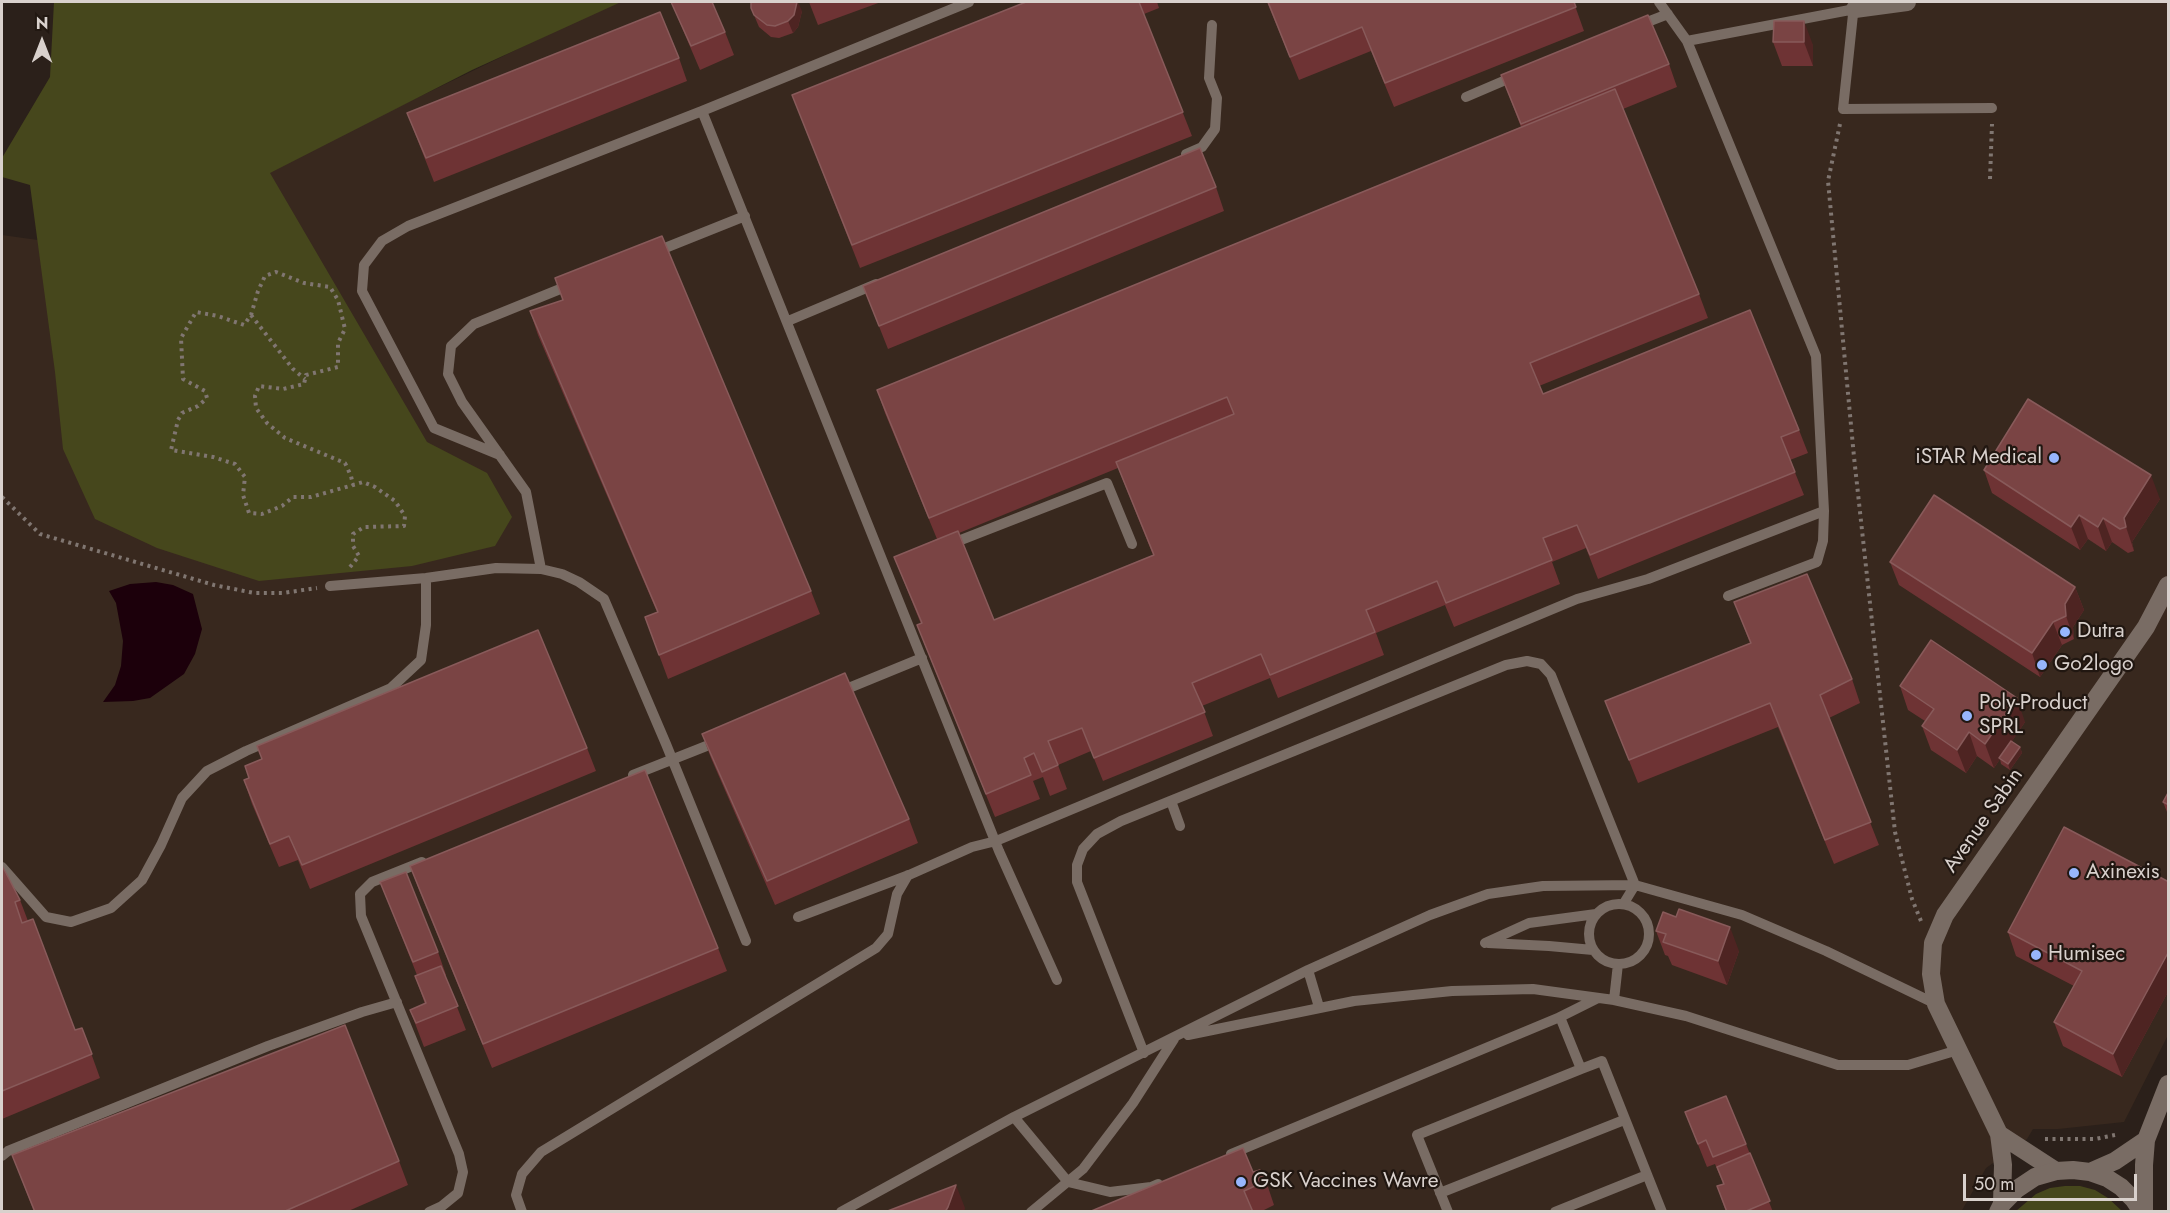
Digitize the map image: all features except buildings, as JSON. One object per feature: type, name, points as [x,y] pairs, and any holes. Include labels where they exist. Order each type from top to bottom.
[{"type":"street","points":[[1855,5],[1907,2]]},
{"type":"street","name":"Avenue Sabin","points":[[2000,1208],[2003,1165],[1998,1134],[1936,1004],[1931,974],[1933,943],[1945,915],[2146,627],[2169,585]]},
{"type":"street","points":[[2143,1212],[2146,1140],[2169,1084]]},
{"type":"street","points":[[1998,1134],[2056,1171]]},
{"type":"street","points":[[2090,1172],[2115,1161],[2146,1140]]},
{"type":"street","points":[[2000,1208],[2017,1189],[2035,1177],[2056,1171],[2073,1170],[2090,1172],[2107,1178],[2121,1187],[2143,1212]]},
{"type":"lane","points":[[500,455],[434,428],[362,291],[363,265],[382,241],[408,226],[702,111],[969,2]]},
{"type":"lane","points":[[1659,2],[1687,41],[1816,356],[1824,511],[1823,541],[1816,562],[1728,596]]},
{"type":"lane","points":[[1687,41],[1855,5],[1843,109],[1992,108]]},
{"type":"lane","points":[[1627,31],[1668,14]]},
{"type":"lane","points":[[1171,160],[1202,147],[1215,129],[1217,98],[1209,78],[1212,25]]},
{"type":"lane","points":[[1466,96],[1530,70]]},
{"type":"lane","points":[[702,111],[890,568],[922,658],[996,840],[1057,980]]},
{"type":"lane","points":[[649,254],[745,216]]},
{"type":"lane","points":[[788,321],[889,278]]},
{"type":"lane","points":[[541,569],[526,492],[462,402],[448,374],[451,346],[474,324],[584,280]]},
{"type":"lane","points":[[934,551],[1107,483],[1132,544]]},
{"type":"lane","points":[[798,917],[909,875],[972,847],[996,840],[1577,599],[1648,579],[1824,511]]},
{"type":"lane","points":[[330,586],[426,578],[495,568],[541,569],[571,578],[604,599],[746,941]]},
{"type":"lane","points":[[2,867],[46,917],[71,922],[111,908],[142,880],[182,798],[207,771],[246,751],[391,688],[421,660],[426,625],[426,578]]},
{"type":"lane","points":[[833,694],[922,658]]},
{"type":"lane","points":[[1144,1053],[1077,882],[1077,865],[1083,849],[1097,834],[1171,801],[1506,666],[1527,661],[1541,664],[1551,675],[1635,885]]},
{"type":"lane","points":[[619,781],[726,738]]},
{"type":"lane","points":[[1171,801],[1180,826]]},
{"type":"lane","points":[[429,1212],[442,1206],[458,1193],[463,1172],[459,1154],[361,916],[360,894],[372,882],[436,856]]},
{"type":"lane","points":[[522,1212],[516,1195],[522,1173],[541,1152],[876,948],[888,934],[897,894],[909,875]]},
{"type":"lane","points":[[1624,903],[1635,885]]},
{"type":"lane","points":[[841,1212],[1014,1117],[1308,970],[1430,915],[1488,894],[1543,886],[1635,885],[1742,915],[1826,951],[1936,1004]]},
{"type":"lane","points":[[1614,903],[1624,903],[1634,907],[1642,914],[1648,923],[1650,933],[1643,953],[1636,959],[1618,964],[1600,957],[1593,950],[1589,941],[1589,932],[1591,922],[1604,907],[1614,903]]},
{"type":"lane","points":[[1593,950],[1485,943],[1529,923],[1596,914]]},
{"type":"lane","points":[[1614,1000],[1618,964]]},
{"type":"lane","points":[[1308,970],[1319,1007]]},
{"type":"lane","points":[[1030,1212],[1083,1169],[1133,1103],[1174,1038],[1319,1007],[1452,991],[1533,989],[1614,1000],[1686,1016],[1838,1065],[1908,1065],[1958,1050]]},
{"type":"lane","points":[[1217,1160],[1560,1017],[1598,998]]},
{"type":"lane","points":[[2,1156],[8,1151],[268,1046],[396,1002]]},
{"type":"lane","points":[[1560,1017],[1581,1069]]},
{"type":"lane","points":[[1448,1212],[1417,1136],[1602,1061],[1662,1212]]},
{"type":"lane","points":[[1014,1117],[1068,1182],[1110,1192],[1151,1188],[1173,1178]]},
{"type":"lane","points":[[1440,1193],[1624,1120]]},
{"type":"lane","points":[[1555,1212],[1647,1175]]},
{"type":"path","points":[[1990,179],[1992,108]]},
{"type":"path","points":[[1843,109],[1828,181],[1854,458],[1895,832],[1912,899],[1933,943]]},
{"type":"path","points":[[348,570],[359,556],[353,546],[353,534],[364,526],[404,526],[405,516],[395,501],[375,487],[363,482],[353,485],[311,497],[293,497],[282,506],[262,514],[249,513],[243,495],[245,477],[235,464],[213,457],[171,450],[178,420],[182,413],[198,406],[207,398],[205,391],[183,379],[180,338],[196,312],[218,316],[244,325],[251,315],[258,291],[266,276],[276,272],[304,283],[330,287],[338,300],[345,329],[338,343],[338,367],[306,375],[304,384],[283,389],[259,386],[255,396],[256,408],[267,423],[285,438],[345,463],[353,485]]},
{"type":"path","points":[[251,315],[293,369],[305,379]]},
{"type":"path","points":[[2,497],[40,534],[213,585],[254,592],[284,592],[330,586]]},
{"type":"path","points":[[2041,1139],[2095,1139],[2126,1130],[2146,1140]]},
{"type":"shaded area","points":[[54,2],[621,2],[472,70],[270,173],[427,442],[487,473],[512,517],[495,546],[412,566],[259,581],[157,548],[95,519],[63,449],[30,185],[2,177],[2,158],[50,77]]},
{"type":"shaded area","points":[[615,2],[2168,2],[2168,1035],[2124,1122],[2058,1129],[2033,1129],[2027,1139],[1986,1168],[1961,1212],[2,1212],[2,235],[59,243],[270,169]]},
{"type":"shaded area","points":[[156,582],[173,585],[193,594],[202,629],[195,654],[184,674],[150,698],[103,702],[115,685],[121,666],[123,641],[116,603],[109,591],[130,584]]},
{"type":"shaded area","points":[[2080,1186],[2095,1190],[2122,1211],[2016,1211],[2036,1194],[2050,1188]]},
{"type":"place","name":"iSTAR Medical","points":[[2054,458]]},
{"type":"place","name":"Dutra","points":[[2065,632]]},
{"type":"place","name":"Go2logo","points":[[2042,665]]},
{"type":"place","name":"Poly-Product SPRL","points":[[1967,716]]},
{"type":"place","name":"Axinexis","points":[[2074,873]]},
{"type":"place","name":"Humisec","points":[[2036,955]]},
{"type":"place","name":"GSK Vaccines Wavre","points":[[1241,1182]]}]
